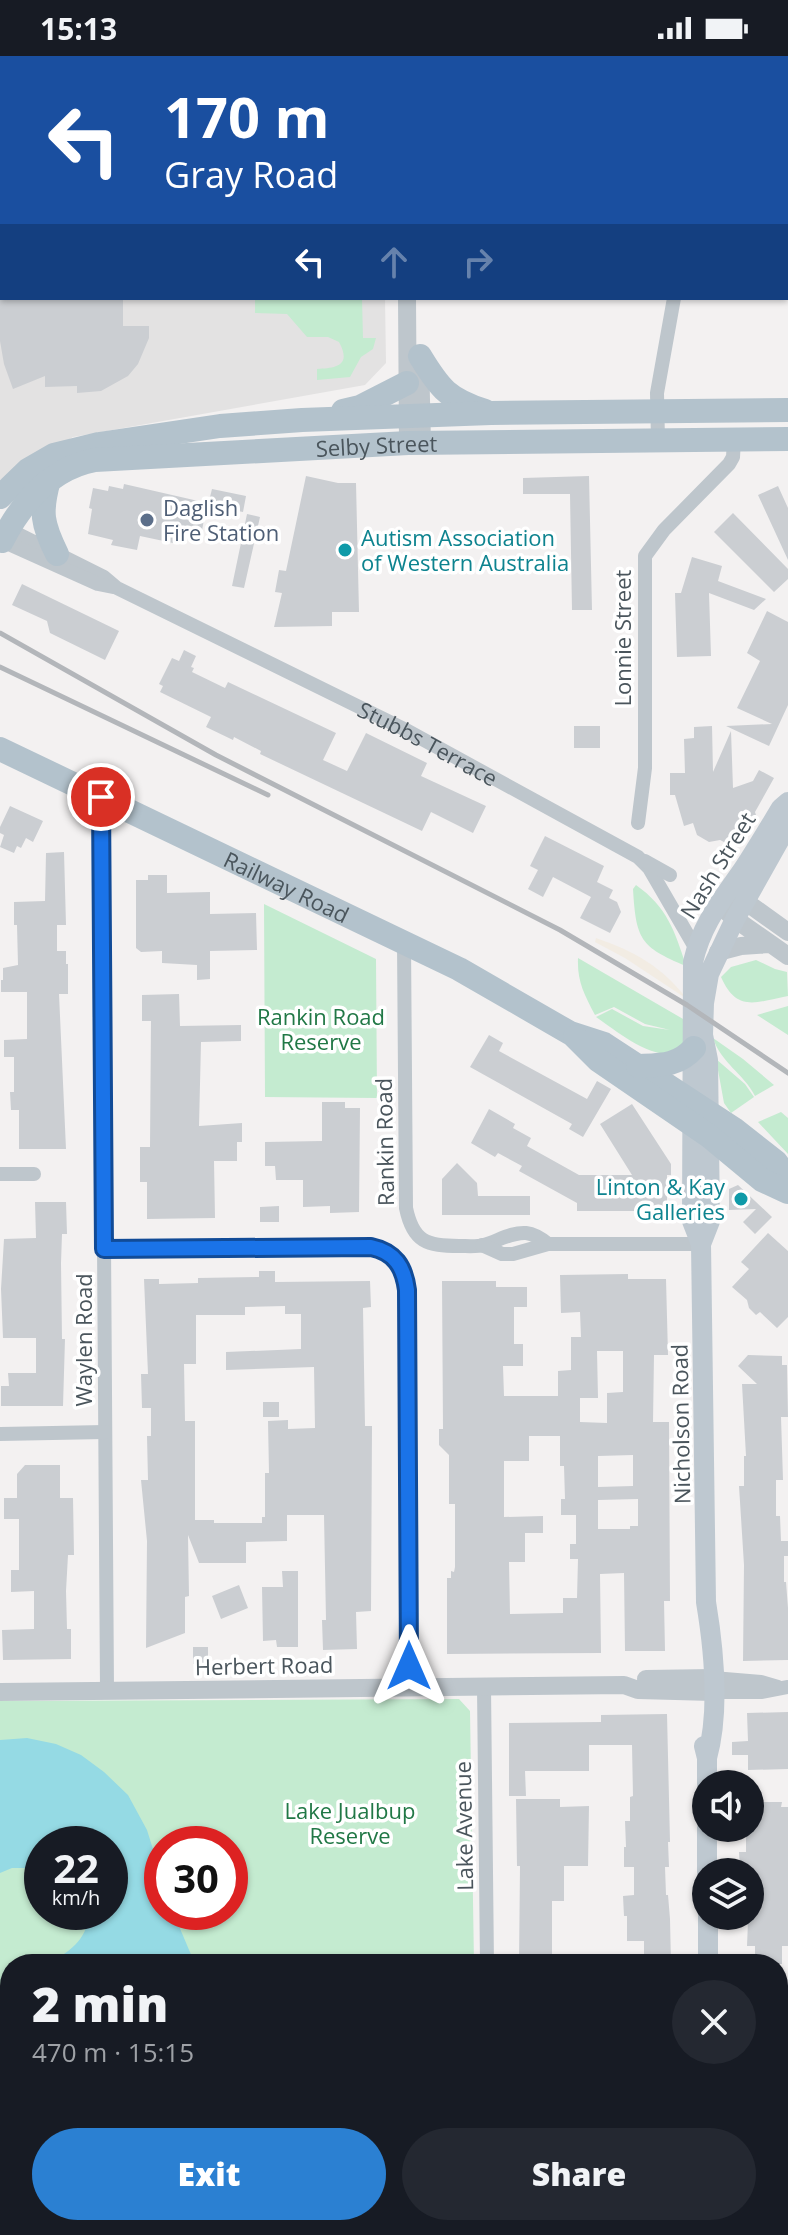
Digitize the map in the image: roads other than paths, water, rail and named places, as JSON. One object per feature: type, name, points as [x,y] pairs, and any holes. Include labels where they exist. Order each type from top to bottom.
[{"type":"main road","points":[[420,356],[443,389],[459,403],[491,413]]},
{"type":"main road","points":[[302,420],[360,407],[407,383]]},
{"type":"main road","name":"Selby Street","points":[[2,493],[40,461],[69,450],[220,426],[491,413],[788,410]]},
{"type":"main road","name":"Selby Street","points":[[2,534],[49,480],[75,465],[105,458],[415,443],[788,439]]},
{"type":"main road","points":[[49,480],[42,506],[43,519],[57,554]]},
{"type":"main road","name":"Railway Road","points":[[0,749],[404,942],[511,997],[570,1033],[598,1060],[776,1162],[788,1178]]},
{"type":"main road","name":"Nash Street","points":[[701,1119],[694,1048],[693,962],[696,949],[721,898],[788,802]]},
{"type":"main road","name":"Nash Street","points":[[701,1119],[708,1060],[703,1035],[709,974],[788,825]]},
{"type":"main road","name":"Railway Road","points":[[570,1033],[604,1044],[638,1066],[701,1119],[762,1180],[788,1192]]},
{"type":"main road","points":[[638,1066],[683,1061],[694,1048]]},
{"type":"main road","name":"Nicholson Road","points":[[701,1119],[692,1221],[701,1244],[706,1602],[712,1638],[706,1685],[713,1735],[707,1770]]},
{"type":"main road","points":[[708,1930],[708,1954]]},
{"type":"street","points":[[407,300],[407,383],[415,417]]},
{"type":"street","points":[[415,443],[420,356],[419,300]]},
{"type":"street","points":[[658,441],[657,393],[674,300]]},
{"type":"street","name":"Lonnie Street","points":[[638,823],[645,768],[645,556],[664,530],[729,464],[733,457],[734,440]]},
{"type":"street","name":"Stubbs Terrace","points":[[2,534],[57,554],[104,577],[117,588]]},
{"type":"street","name":"Stubbs Terrace","points":[[2,534],[98,584],[117,588],[391,722],[638,857],[649,868],[696,949]]},
{"type":"street","name":"Waylen Road","points":[[101,797],[107,1690]]},
{"type":"street","points":[[638,857],[670,875]]},
{"type":"street","points":[[721,898],[740,911],[787,931]]},
{"type":"street","points":[[740,911],[769,944],[788,956]]},
{"type":"street","name":"Rankin Road","points":[[404,942],[406,1208],[409,1223],[422,1240],[439,1246],[482,1245],[526,1233],[548,1244],[701,1244]]},
{"type":"street","points":[[718,952],[769,944]]},
{"type":"street","points":[[0,1174],[34,1174]]},
{"type":"street","points":[[104,1249],[371,1247],[385,1249],[397,1259],[405,1273],[407,1290],[409,1687]]},
{"type":"street","points":[[0,1434],[105,1432]]},
{"type":"street","name":"Herbert Road","points":[[0,1692],[624,1685],[638,1690],[761,1682],[783,1687]]},
{"type":"street","name":"Lake Avenue","points":[[484,1687],[487,1954]]},
{"type":"water","points":[[27,1738],[56,1744],[81,1755],[128,1795],[145,1826],[144,1930],[181,1930],[191,1954],[64,1954],[85,1930],[128,1930],[128,1826],[24,1826],[24,1868],[12,1868],[0,1873],[0,1740]]},
{"type":"railway","points":[[0,633],[216,755],[560,930],[687,1005],[788,1073]]},
{"type":"railway","points":[[0,667],[268,795]]},
{"type":"place","name":"Daglish Fire Station","points":[[147,520]]},
{"type":"place","name":"Autism Association of Western Australia","points":[[345,550]]},
{"type":"place","name":"Linton & Kay Galleries","points":[[741,1199]]},
{"type":"park label","name":"Rankin Road Reserve","points":[[321,1028]]},
{"type":"park label","name":"Lake Jualbup Reserve","points":[[350,1822]]}]
